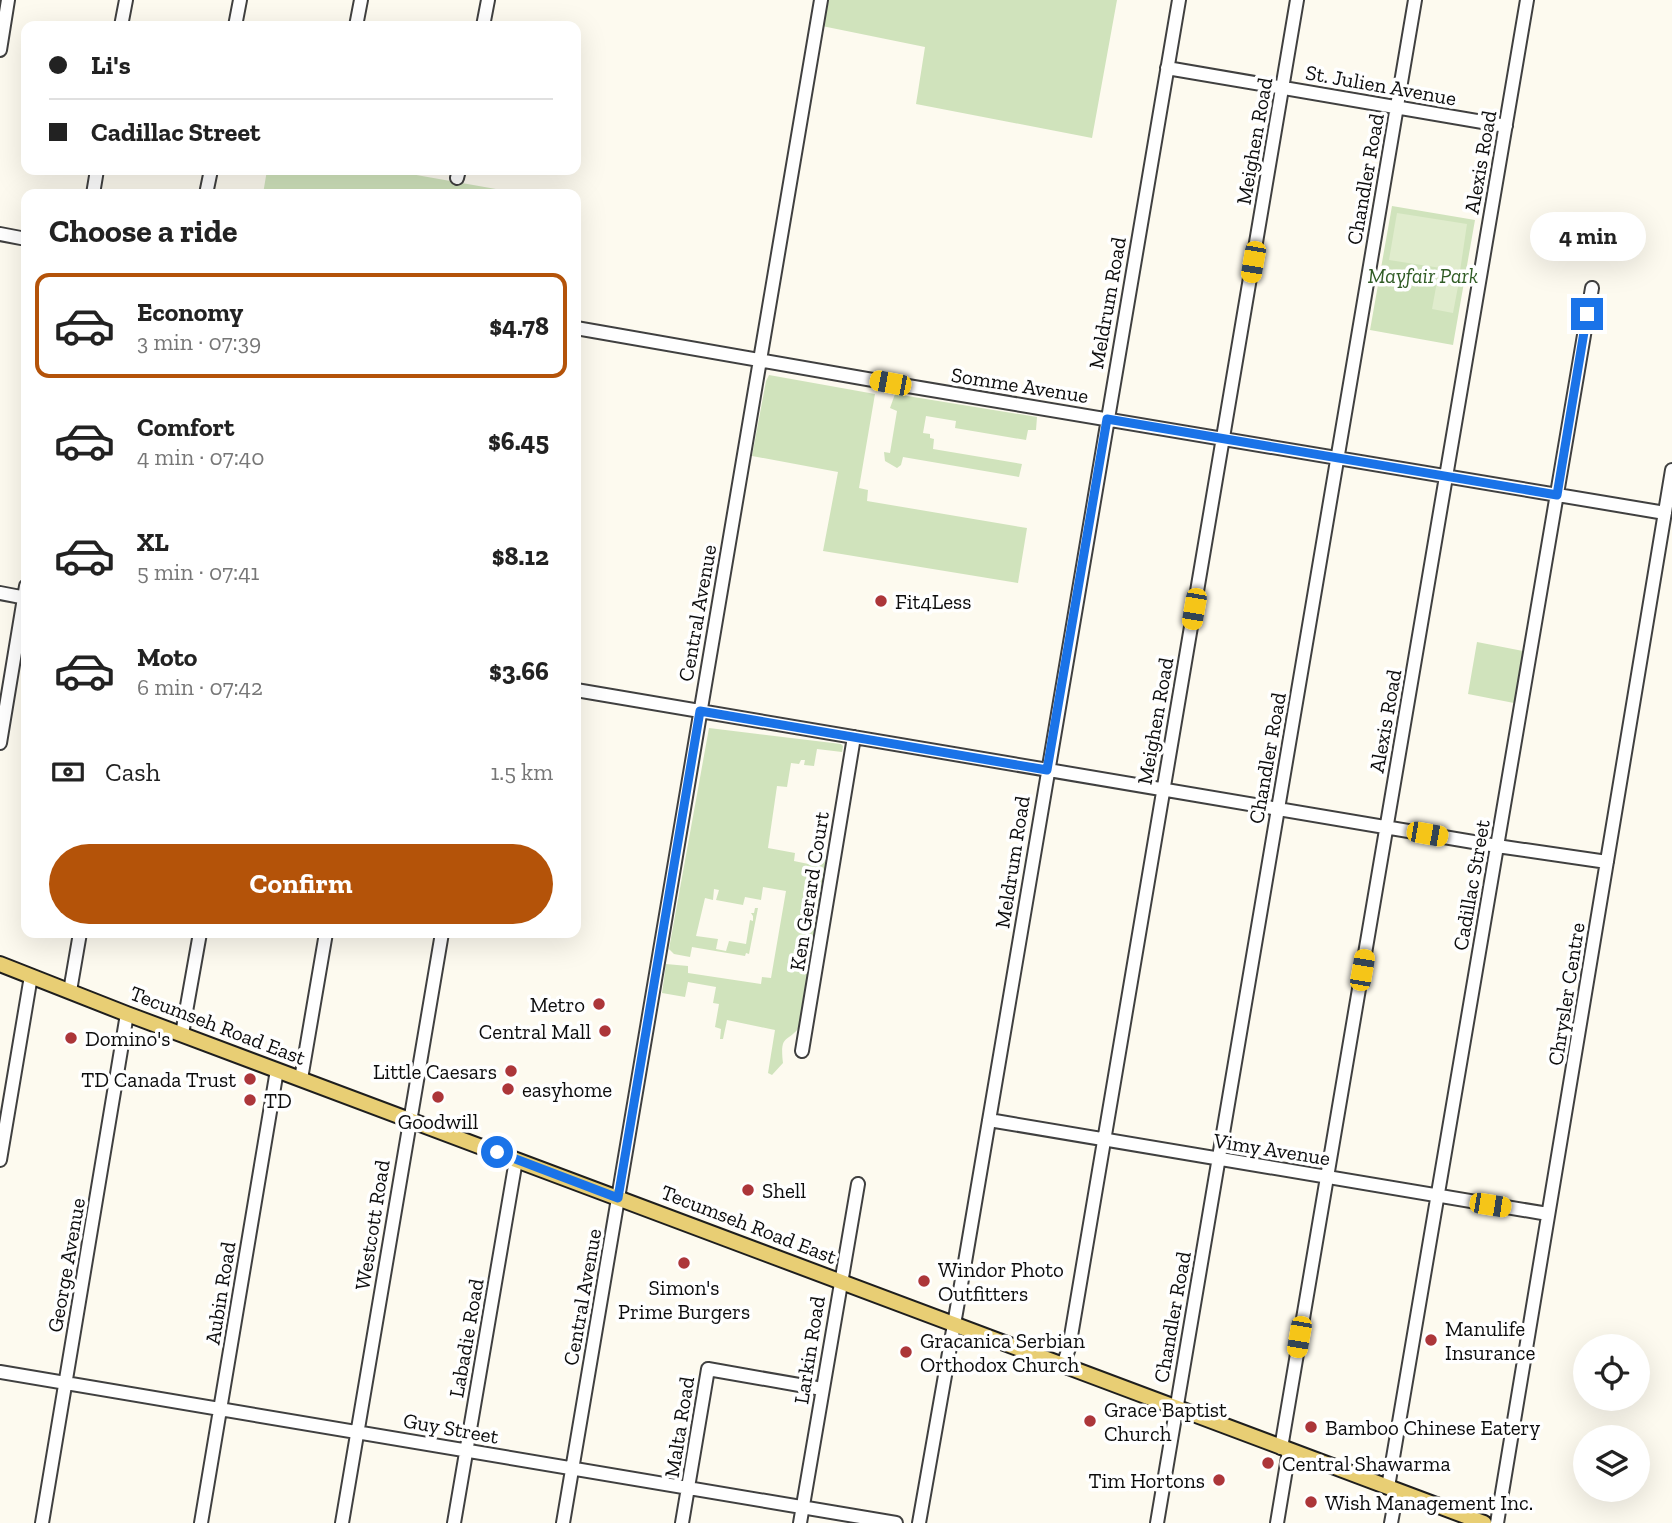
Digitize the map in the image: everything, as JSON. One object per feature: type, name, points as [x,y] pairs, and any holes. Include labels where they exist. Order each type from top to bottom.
[{"type":"main road","name":"Tecumseh Road East","points":[[0,964],[1484,1523]]},
{"type":"street","points":[[0,50],[8,0]]},
{"type":"street","points":[[122,21],[126,0]]},
{"type":"street","points":[[236,21],[240,0]]},
{"type":"street","points":[[357,21],[361,0]]},
{"type":"street","points":[[485,21],[488,0]]},
{"type":"street","name":"Central Avenue","points":[[563,1523],[821,0]]},
{"type":"street","name":"Meldrum Road","points":[[919,1523],[1179,0]]},
{"type":"street","name":"Meighen Road","points":[[1063,1365],[1069,1348],[1297,0]]},
{"type":"street","name":"Chandler Road","points":[[1157,1523],[1415,0]]},
{"type":"street","name":"Alexis Road","points":[[1277,1523],[1285,1449],[1326,1178],[1527,0]]},
{"type":"street","name":"St. Julien Avenue","points":[[1167,68],[1506,126]]},
{"type":"street","points":[[0,234],[21,238]]},
{"type":"street","name":"Cadillac Street","points":[[1391,1523],[1392,1489],[1437,1196],[1592,288]]},
{"type":"street","name":"Somme Avenue","points":[[581,329],[1665,513]]},
{"type":"street","name":"Chrysler Centre","points":[[1497,1523],[1672,471]]},
{"type":"street","points":[[0,593],[21,594]]},
{"type":"street","points":[[0,743],[21,623]]},
{"type":"street","points":[[581,691],[1497,846],[1607,862]]},
{"type":"street","name":"Ken Gerard Court","points":[[802,1051],[854,737]]},
{"type":"street","points":[[70,991],[79,938]]},
{"type":"street","points":[[182,1034],[199,938]]},
{"type":"street","points":[[301,1079],[325,938]]},
{"type":"street","name":"Westcott Road","points":[[342,1523],[441,938]]},
{"type":"street","points":[[0,1160],[31,976]]},
{"type":"street","name":"George Avenue","points":[[42,1523],[127,1014]]},
{"type":"street","name":"Aubin Road","points":[[201,1523],[276,1070]]},
{"type":"street","name":"Vimy Avenue","points":[[989,1120],[1548,1214]]},
{"type":"street","name":"Labadie Road","points":[[454,1523],[516,1160]]},
{"type":"street","name":"Larkin Road","points":[[800,1523],[858,1184]]},
{"type":"street","name":"Malta Road","points":[[682,1523],[708,1368],[822,1389]]},
{"type":"street","name":"Guy Street","points":[[0,1372],[896,1523]]},
{"type":"green space","points":[[826,0],[1117,0],[1092,138],[916,104],[925,47],[822,26]]},
{"type":"green space","points":[[266,175],[416,175],[496,189],[264,189]]},
{"type":"green space","name":"Mayfair Park","points":[[1392,206],[1475,220],[1453,345],[1370,330]]},
{"type":"green space","points":[[1397,213],[1467,224],[1460,271],[1389,260]]},
{"type":"green space","points":[[1439,271],[1460,276],[1453,313],[1432,309]]},
{"type":"green space","points":[[769,375],[875,394],[859,488],[868,490],[867,501],[1027,528],[1018,583],[823,551],[838,472],[752,456]]},
{"type":"green space","points":[[895,394],[1037,417],[1036,430],[1028,430],[1026,440],[955,428],[956,421],[926,416],[923,433],[930,434],[930,438],[934,439],[933,449],[1022,464],[1019,477],[903,457],[897,468],[885,461],[884,452],[890,453],[897,411],[890,408]]},
{"type":"green space","points":[[1477,642],[1523,651],[1514,703],[1468,694]]},
{"type":"green space","points":[[709,728],[843,746],[842,752],[817,749],[814,766],[804,765],[805,760],[801,760],[799,764],[791,763],[787,787],[777,786],[768,848],[795,853],[794,861],[818,866],[821,857],[829,860],[801,1024],[784,1042],[783,1063],[772,1075],[768,1073],[775,1030],[727,1020],[723,1039],[720,1039],[721,1029],[715,1027],[719,1004],[713,1003],[716,987],[688,982],[685,997],[662,993],[666,964],[688,966],[688,973],[761,984],[762,977],[771,978],[786,891],[763,887],[761,900],[745,897],[743,905],[716,900],[719,890],[714,889],[713,900],[705,898],[696,936],[718,939],[716,949],[726,951],[729,941],[746,944],[750,920],[753,921],[751,913],[758,908],[749,954],[746,953],[745,956],[692,947],[690,957],[674,954],[669,949]]},
{"type":"place","name":"Fit4Less","points":[[881,601]]},
{"type":"place","name":"Metro","points":[[599,1004]]},
{"type":"place","name":"Central Mall","points":[[605,1031]]},
{"type":"place","name":"Domino's","points":[[71,1038]]},
{"type":"place","name":"Little Caesars","points":[[511,1071]]},
{"type":"place","name":"TD Canada Trust","points":[[250,1079]]},
{"type":"place","name":"easyhome","points":[[508,1089]]},
{"type":"place","name":"Goodwill","points":[[438,1097]]},
{"type":"place","name":"TD","points":[[250,1100]]},
{"type":"place","name":"Shell","points":[[748,1190]]},
{"type":"place","name":"Simon's Prime Burgers","points":[[684,1263]]},
{"type":"place","name":"Windor Photo Outfitters","points":[[924,1281]]},
{"type":"place","name":"Manulife Insurance","points":[[1431,1340]]},
{"type":"place","name":"Gracanica Serbian Orthodox Church","points":[[906,1352]]},
{"type":"place","name":"Grace Baptist Church","points":[[1090,1421]]},
{"type":"place","name":"Bamboo Chinese Eatery","points":[[1311,1427]]},
{"type":"place","name":"Central Shawarma","points":[[1268,1463]]},
{"type":"place","name":"Tim Hortons","points":[[1219,1480]]},
{"type":"place","name":"Wish Management Inc.","points":[[1311,1502]]},
{"type":"route","points":[[497,1152],[618,1198],[700,711],[1047,770],[1107,419],[1557,495],[1587,314]]}]
